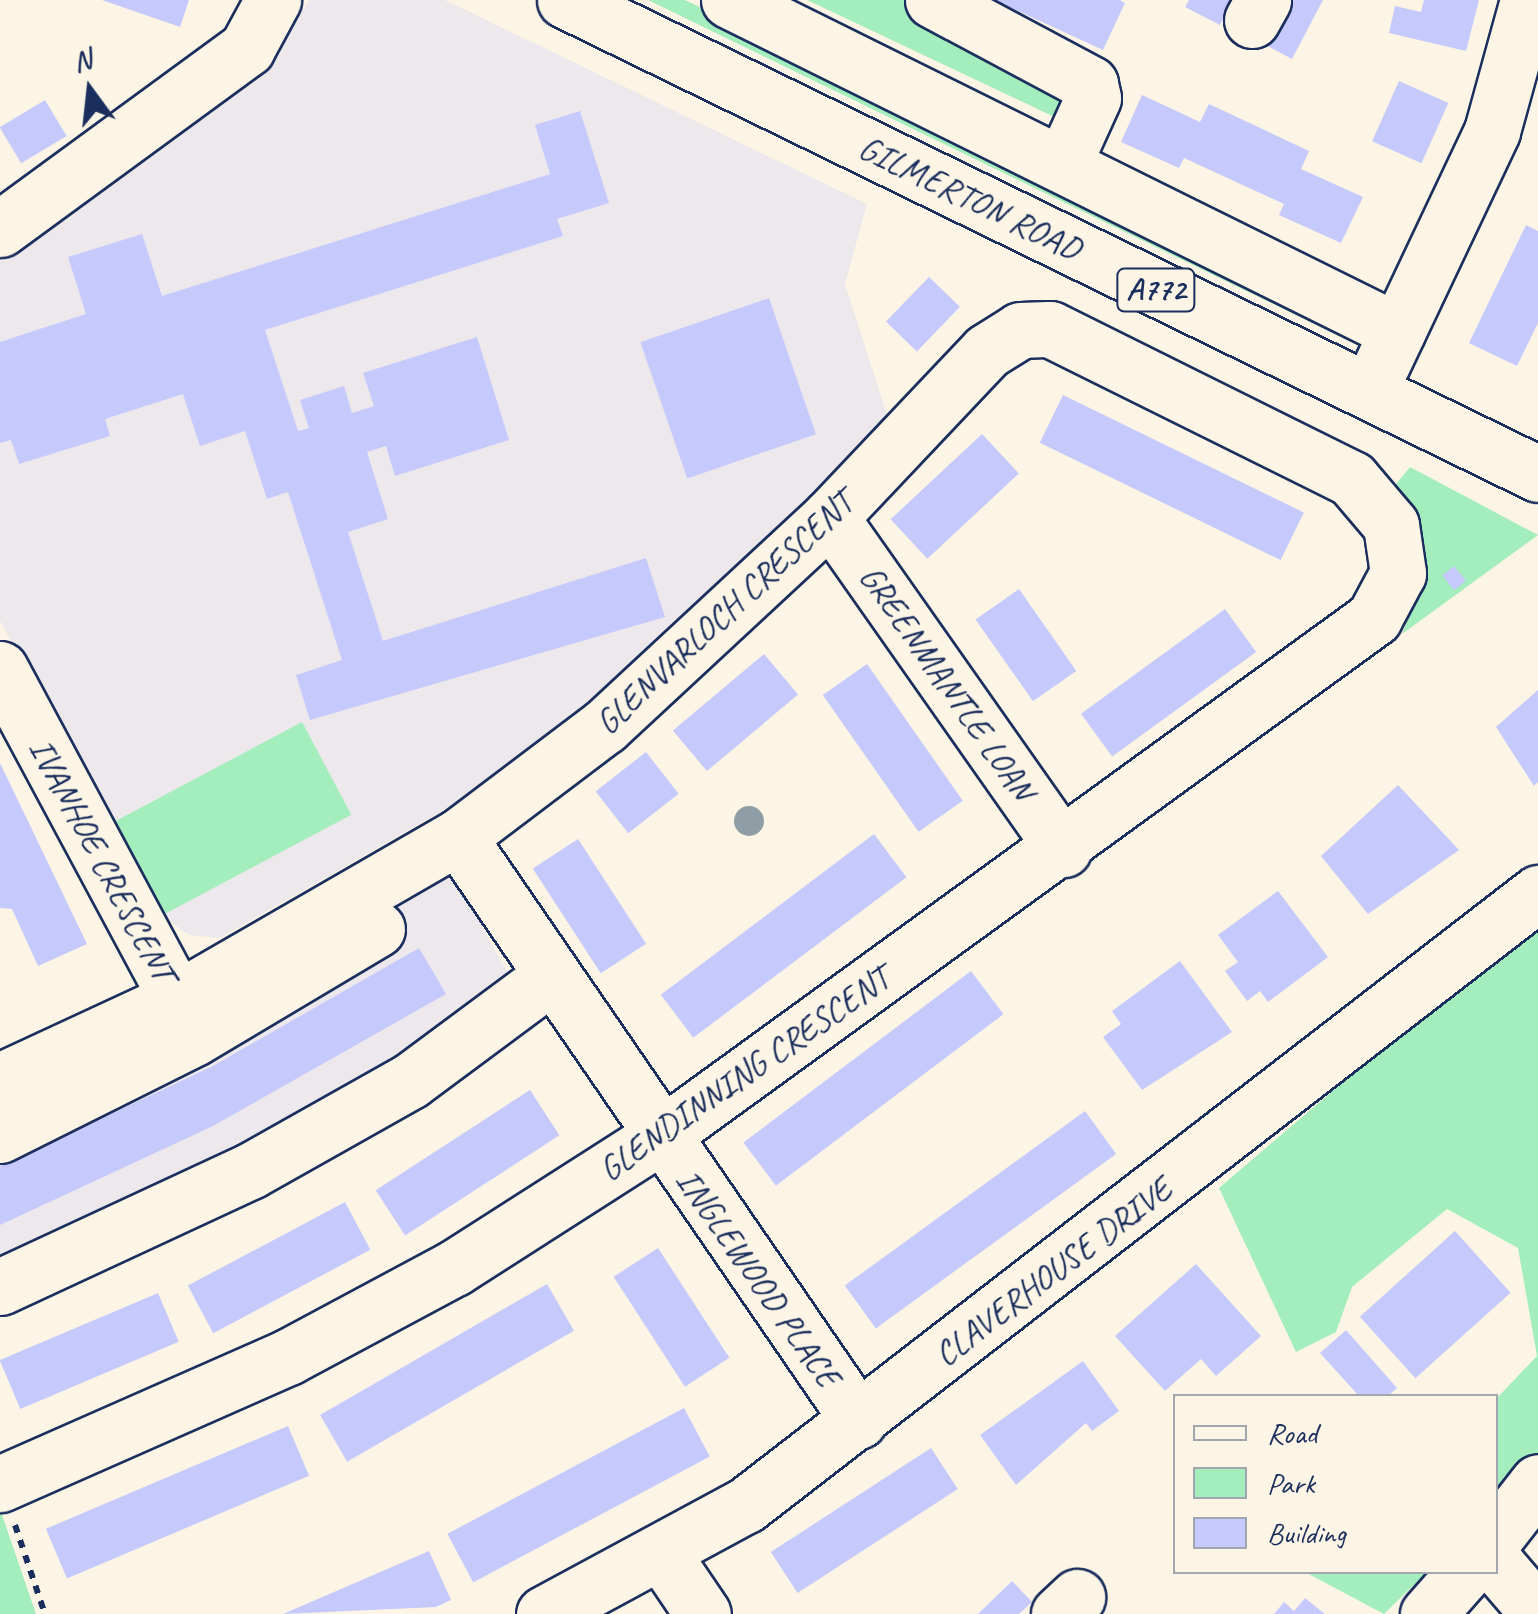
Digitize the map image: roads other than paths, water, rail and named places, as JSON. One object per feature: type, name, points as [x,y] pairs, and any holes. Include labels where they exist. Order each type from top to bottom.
[{"type":"street","points":[[0,229],[246,48],[273,0]]},
{"type":"street","name":"GILMERTON ROAD","points":[[565,0],[1538,474]]},
{"type":"street","name":"GILMERTON ROAD","points":[[729,0],[1397,331]]},
{"type":"street","points":[[932,0],[1090,84],[1093,98],[1063,164]]},
{"type":"street","points":[[1368,394],[1492,131],[1528,0]]},
{"type":"street","name":"GLENVARLOCH CRESCENT","points":[[0,1081],[176,999],[468,852],[830,517],[987,351],[1020,330],[1050,329],[1352,479],[1383,506],[1398,552]]},
{"type":"street","name":"GREENMANTLE LOAN","points":[[830,517],[1063,849]]},
{"type":"street","name":"GLENDINNING CRESCENT","points":[[0,1484],[304,1348],[454,1268],[658,1137],[1063,849],[1374,618],[1392,596],[1398,552]]},
{"type":"street","name":"IVANHOE CRESCENT","points":[[0,669],[176,999]]},
{"type":"street","points":[[0,1134],[194,1038],[468,852]]},
{"type":"street","name":"INGLEWOOD PLACE","points":[[468,852],[658,1137],[859,1421]]},
{"type":"street","name":"CLAVERHOUSE DRIVE","points":[[544,1614],[663,1555],[859,1421],[1538,892]]},
{"type":"street","points":[[0,1287],[250,1171],[410,1081],[550,977]]},
{"type":"street","points":[[1498,1533],[1538,1482]]},
{"type":"street","points":[[663,1555],[703,1614]]},
{"type":"street","points":[[1498,1566],[1538,1613]]},
{"type":"street","points":[[1428,1614],[1464,1574]]}]
